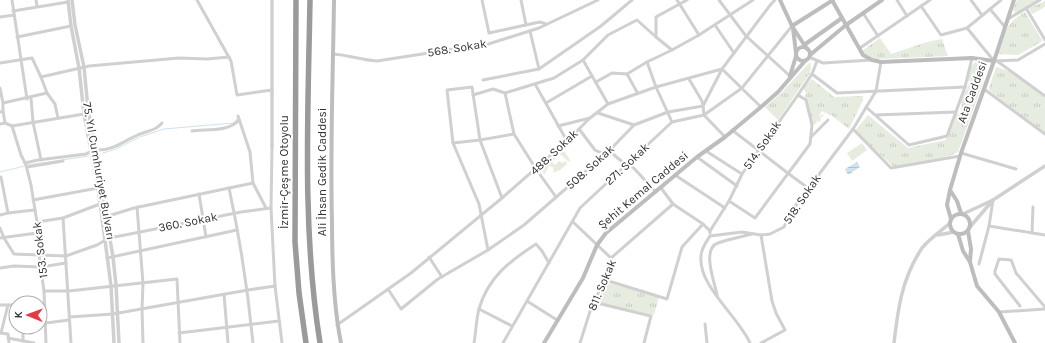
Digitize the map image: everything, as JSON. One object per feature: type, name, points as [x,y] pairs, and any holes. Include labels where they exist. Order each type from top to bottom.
[{"type":"highway","name":"İzmir-Çeşme Otoyolu","points":[[296,0],[295,242],[299,293],[306,343]]},
{"type":"highway","name":"İzmir-Çeşme Otoyolu","points":[[310,0],[308,193],[311,261],[320,343]]},
{"type":"main road","name":"Ali İhsan Gedik Caddesi","points":[[334,0],[331,180],[332,266],[337,325],[341,343]]},
{"type":"main road","points":[[780,0],[792,26],[809,56]]},
{"type":"main road","points":[[792,26],[832,0],[864,55],[872,60],[881,62],[972,58],[995,61]]},
{"type":"main road","points":[[792,26],[796,54],[800,60],[805,61],[846,25],[882,0]]},
{"type":"main road","name":"Ata Caddesi","points":[[1014,0],[995,61],[960,155],[950,190],[948,205],[951,230],[956,233],[963,251],[970,262],[977,286],[999,312],[1015,343]]},
{"type":"main road","points":[[789,77],[796,54],[800,48],[805,47],[842,18]]},
{"type":"main road","name":"Şehit Kemal Caddesi","points":[[544,343],[583,278],[597,244],[606,233],[697,157],[725,137],[761,107],[778,92],[789,77],[805,61]]},
{"type":"main road","name":"Ata Caddesi","points":[[950,190],[962,213],[970,220],[970,262]]},
{"type":"main road","points":[[950,221],[956,214],[962,213]]},
{"type":"main road","points":[[956,233],[964,234],[969,229]]},
{"type":"street","points":[[12,0],[27,99]]},
{"type":"street","points":[[36,0],[37,6]]},
{"type":"street","points":[[197,0],[231,61],[237,95],[272,90]]},
{"type":"street","points":[[272,0],[271,208],[275,286],[282,343]]},
{"type":"street","points":[[482,0],[489,33],[540,22],[546,24]]},
{"type":"street","points":[[521,0],[526,25]]},
{"type":"street","name":"568. Sokak","points":[[333,54],[348,55],[364,60],[377,61],[461,48],[478,47],[530,31],[598,0]]},
{"type":"street","points":[[483,80],[539,69],[600,26],[631,1],[635,0]]},
{"type":"street","points":[[677,0],[699,35]]},
{"type":"street","points":[[656,37],[656,18],[687,0]]},
{"type":"street","points":[[719,0],[746,36],[789,77]]},
{"type":"street","points":[[596,82],[612,73],[627,74],[699,35],[716,25],[748,1],[753,0]]},
{"type":"street","points":[[703,106],[722,69],[775,0]]},
{"type":"street","points":[[897,0],[907,16]]},
{"type":"street","points":[[860,48],[930,0]]},
{"type":"street","points":[[970,0],[982,15]]},
{"type":"street","points":[[921,6],[941,35],[967,28],[1001,0]]},
{"type":"street","points":[[1008,19],[1040,0]]},
{"type":"street","points":[[0,17],[37,6],[70,1]]},
{"type":"street","name":"75. Yıl Cumhuriyet Bulvarı","points":[[70,1],[71,26],[82,68],[84,114],[107,216],[113,257],[119,343]]},
{"type":"street","name":"75. Yıl Cumhuriyet Bulvarı","points":[[70,1],[88,109],[111,286],[114,343]]},
{"type":"street","points":[[1026,8],[1045,40]]},
{"type":"street","points":[[990,9],[1005,27]]},
{"type":"street","points":[[863,13],[878,36]]},
{"type":"street","points":[[473,95],[493,89],[505,93],[554,78],[583,60],[593,52],[608,35],[637,20],[672,50]]},
{"type":"street","points":[[716,25],[734,53]]},
{"type":"street","points":[[17,37],[71,26]]},
{"type":"street","points":[[647,62],[656,87],[672,122],[704,115],[742,88],[792,26]]},
{"type":"street","points":[[967,28],[995,61],[1045,96]]},
{"type":"street","points":[[530,31],[539,69]]},
{"type":"street","points":[[995,61],[1018,60],[1044,46]]},
{"type":"street","points":[[809,56],[823,63],[872,60]]},
{"type":"street","points":[[42,77],[89,66],[179,58],[207,59],[229,57]]},
{"type":"street","points":[[0,63],[32,58],[42,77],[47,94],[55,104],[58,118]]},
{"type":"street","points":[[866,108],[909,145],[947,136],[965,87],[972,58]]},
{"type":"street","points":[[583,60],[608,104]]},
{"type":"street","name":"514. Sokak","points":[[710,231],[729,201],[742,174],[812,74],[817,61]]},
{"type":"street","name":"518. Sokak","points":[[710,236],[742,232],[761,235],[770,234],[784,227],[790,213],[853,129],[876,92],[881,62]]},
{"type":"street","points":[[722,69],[761,107]]},
{"type":"street","name":"488. Sokak","points":[[337,325],[405,278],[536,169],[590,118],[608,104],[637,92],[722,69]]},
{"type":"street","points":[[627,74],[637,92]]},
{"type":"street","points":[[812,74],[837,93],[965,87]]},
{"type":"street","points":[[546,103],[592,76]]},
{"type":"street","points":[[689,79],[702,101],[704,115],[725,137]]},
{"type":"street","points":[[535,84],[567,141]]},
{"type":"street","points":[[488,250],[479,204],[453,143],[446,90],[472,87],[480,140],[502,198]]},
{"type":"street","points":[[0,88],[3,103],[1,112],[5,124]]},
{"type":"street","points":[[984,89],[1045,134]]},
{"type":"street","points":[[505,93],[514,134],[556,197]]},
{"type":"street","points":[[3,103],[47,94]]},
{"type":"street","points":[[729,201],[754,218],[810,144],[812,125],[806,100],[798,95]]},
{"type":"street","points":[[31,98],[33,122],[41,160]]},
{"type":"street","name":"508. Sokak","points":[[388,289],[401,309],[442,277],[488,250],[524,225],[607,153],[634,125],[668,112],[703,106]]},
{"type":"street","points":[[875,115],[956,112]]},
{"type":"street","points":[[598,113],[634,125]]},
{"type":"street","points":[[0,124],[12,126],[84,114]]},
{"type":"street","points":[[238,116],[250,152],[253,182],[266,208]]},
{"type":"street","points":[[558,126],[590,118]]},
{"type":"street","points":[[192,130],[234,126],[239,120]]},
{"type":"street","points":[[811,137],[828,120]]},
{"type":"street","name":"271. Sokak","points":[[503,343],[580,208],[672,122]]},
{"type":"street","points":[[25,163],[107,150],[118,146],[142,133],[158,128],[162,123]]},
{"type":"street","name":"153. Sokak","points":[[12,126],[27,167],[36,222],[44,295]]},
{"type":"street","points":[[579,129],[595,150],[613,154],[628,164],[656,192]]},
{"type":"street","points":[[853,129],[891,168],[960,155],[1016,168]]},
{"type":"street","points":[[732,130],[808,188]]},
{"type":"street","points":[[453,143],[514,134]]},
{"type":"street","points":[[706,151],[742,174]]},
{"type":"street","points":[[697,157],[737,186]]},
{"type":"street","points":[[27,167],[63,161]]},
{"type":"street","points":[[962,213],[993,200],[1045,166]]},
{"type":"street","points":[[675,175],[725,208]]},
{"type":"street","points":[[1,177],[8,213]]},
{"type":"street","points":[[102,218],[137,207],[253,182]]},
{"type":"street","points":[[33,200],[98,188]]},
{"type":"street","points":[[229,188],[235,213],[248,290],[253,343]]},
{"type":"street","points":[[661,188],[673,204],[703,224],[710,231],[710,236],[700,256],[705,277],[712,290],[745,333],[750,343]]},
{"type":"street","points":[[199,194],[206,237]]},
{"type":"street","points":[[979,264],[989,226],[993,200]]},
{"type":"street","points":[[969,229],[993,200]]},
{"type":"street","points":[[36,222],[63,218],[100,204]]},
{"type":"street","name":"811. Sokak","points":[[580,343],[593,302],[599,292],[602,279],[611,258],[673,204]]},
{"type":"street","points":[[137,207],[143,284],[143,343]]},
{"type":"street","points":[[1032,233],[1033,207]]},
{"type":"street","name":"360. Sokak","points":[[66,256],[97,245],[110,238],[235,213],[271,208]]},
{"type":"street","points":[[0,215],[34,210]]},
{"type":"street","points":[[63,218],[69,291],[71,343]]},
{"type":"street","points":[[894,343],[899,300],[906,278],[923,247],[950,221]]},
{"type":"street","points":[[573,222],[611,258]]},
{"type":"street","points":[[602,279],[667,298],[682,247],[703,224]]},
{"type":"street","points":[[989,226],[1045,236]]},
{"type":"street","points":[[0,228],[2,238],[14,254],[66,256]]},
{"type":"street","points":[[107,258],[237,230]]},
{"type":"street","points":[[2,238],[37,233]]},
{"type":"street","points":[[936,235],[956,233]]},
{"type":"street","points":[[718,297],[708,260],[710,250],[716,243],[753,234]]},
{"type":"street","points":[[761,235],[772,300],[776,313],[785,330],[761,343]]},
{"type":"street","points":[[474,343],[479,309],[487,290],[499,273],[511,260],[536,244],[542,250],[549,263]]},
{"type":"street","points":[[429,257],[442,277]]},
{"type":"street","points":[[1020,306],[994,274],[999,259],[1012,262],[1016,273],[1045,308]]},
{"type":"street","points":[[0,268],[14,266],[42,267],[66,263]]},
{"type":"street","points":[[44,291],[69,291],[116,285],[143,284],[177,279],[180,343]]},
{"type":"street","points":[[48,323],[113,314],[275,286]]},
{"type":"street","points":[[224,294],[228,343]]},
{"type":"street","points":[[527,301],[557,320]]},
{"type":"street","points":[[593,302],[651,316],[644,343]]},
{"type":"street","points":[[0,305],[8,305],[0,333],[34,343]]},
{"type":"street","points":[[999,312],[1045,308]]},
{"type":"street","points":[[479,309],[512,326]]},
{"type":"street","points":[[179,333],[279,321]]},
{"type":"street","points":[[705,324],[707,343]]},
{"type":"street","points":[[23,335],[23,341]]},
{"type":"street","points":[[8,336],[9,343]]},
{"type":"green space","points":[[1017,0],[1040,0],[1016,14],[1013,9]]},
{"type":"green space","points":[[1045,1],[1045,7],[1032,14],[1029,8]]},
{"type":"green space","points":[[1025,12],[1042,40],[1041,42],[1018,55],[998,54],[1007,29],[1013,20]]},
{"type":"green space","points":[[880,38],[891,54],[927,42],[942,39],[948,56],[874,59],[865,55],[862,51]]},
{"type":"green space","points":[[977,61],[984,71],[983,82],[958,152],[949,156],[894,167],[855,131],[868,115],[908,148],[946,140],[956,114],[960,113],[962,103],[959,103],[963,91],[966,91],[970,81],[967,81],[970,70],[973,64]]},
{"type":"green space","points":[[810,62],[810,73],[778,120],[765,107],[781,93]]},
{"type":"green space","points":[[996,67],[1010,72],[1045,98],[1045,133],[990,91],[989,88]]},
{"type":"green space","points":[[812,79],[834,97],[863,96],[863,100],[849,129],[831,115],[822,111],[819,115],[820,116],[822,114],[824,116],[820,117],[820,122],[817,121],[816,124],[812,124],[805,97],[806,93],[803,88]]},
{"type":"green space","points":[[862,143],[867,150],[852,161],[847,153]]},
{"type":"green space","points":[[558,152],[565,152],[570,160],[569,162],[560,154],[552,162],[555,165],[559,161],[563,163],[566,161],[567,164],[559,171],[558,170],[554,173],[553,167],[549,166],[544,175],[542,170]]},
{"type":"green space","points":[[604,282],[659,297],[654,315],[598,302]]},
{"type":"water","points":[[857,162],[860,167],[848,175],[845,169]]},
{"type":"waterway","points":[[103,153],[116,149],[140,137],[164,129],[233,123],[237,119]]},
{"type":"waterway","points":[[28,165],[89,156]]},
{"type":"waterway","points":[[0,172],[25,166]]}]
